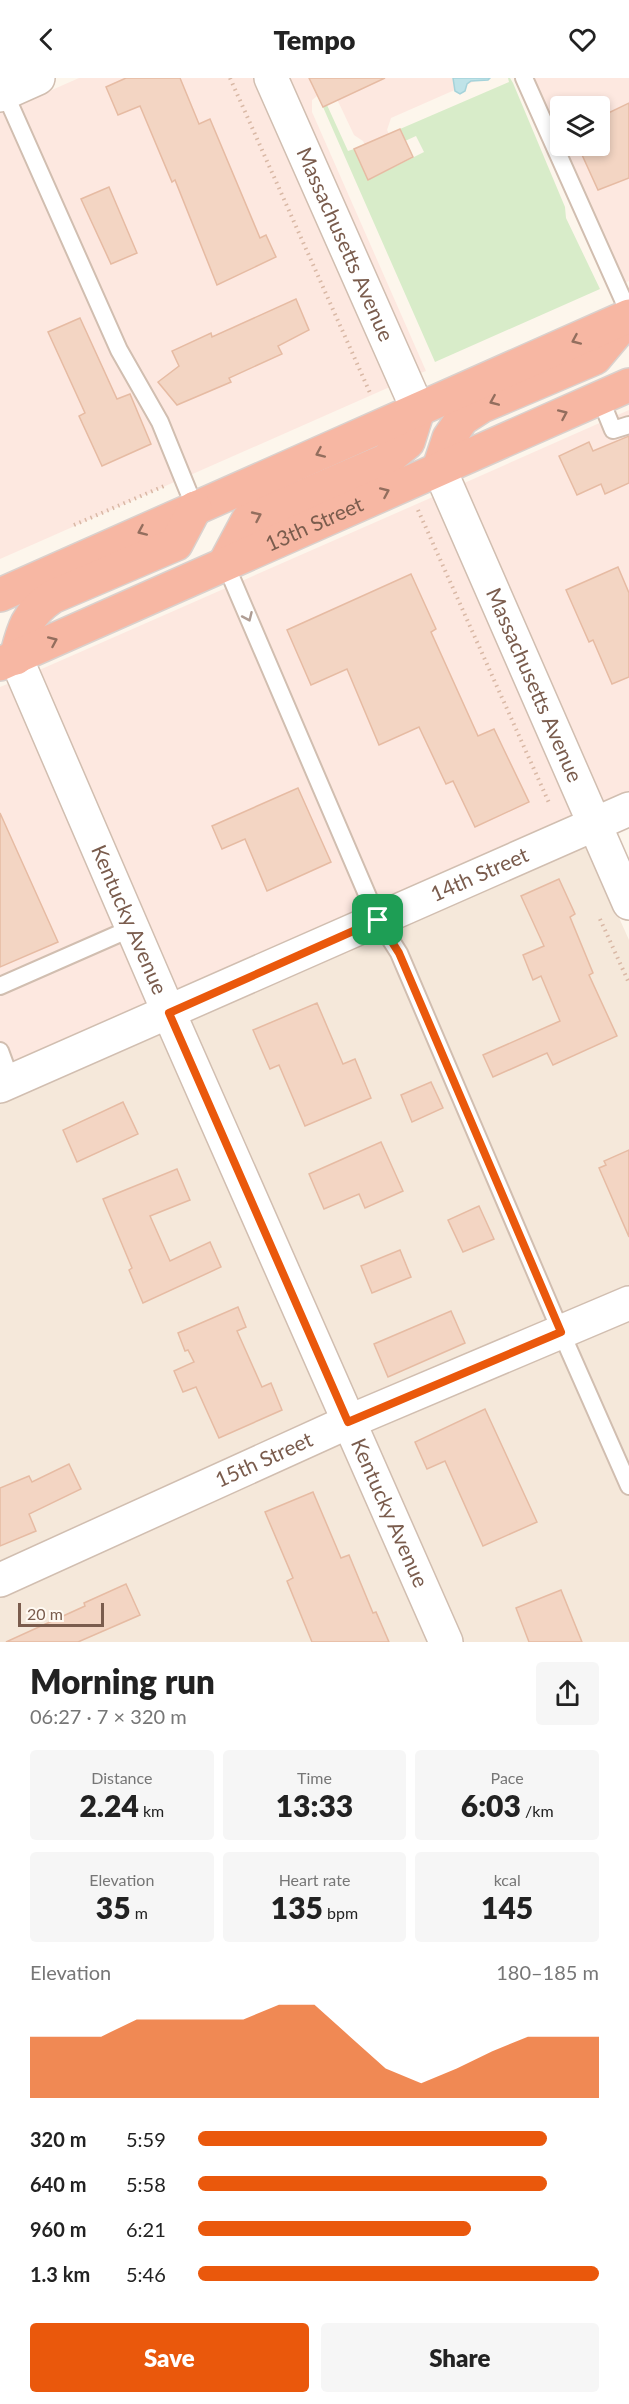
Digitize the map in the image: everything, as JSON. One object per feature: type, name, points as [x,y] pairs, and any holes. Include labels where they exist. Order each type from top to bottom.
[{"type":"highway","points":[[0,595],[629,315]]},
{"type":"highway","points":[[439,468],[449,438],[462,419],[482,406],[596,358],[629,315]]},
{"type":"highway","name":"13th Street","points":[[8,661],[614,391]]},
{"type":"highway","points":[[225,563],[248,520],[385,461],[408,442],[418,410]]},
{"type":"highway","points":[[8,661],[36,608],[52,597],[176,544],[195,508]]},
{"type":"street","points":[[2,89],[38,78]]},
{"type":"street","name":"Massachusetts Avenue","points":[[271,78],[418,410]]},
{"type":"street","name":"Massachusetts Avenue","points":[[439,468],[629,903]]},
{"type":"street","name":"Kentucky Avenue","points":[[8,661],[132,928],[446,1642]]},
{"type":"street","name":"14th Street","points":[[4,1073],[169,1013],[629,809]]},
{"type":"street","name":"15th Street","points":[[0,1580],[348,1422],[629,1303]]},
{"type":"lane","points":[[524,78],[629,315]]},
{"type":"lane","points":[[2,89],[119,350],[160,422],[195,508]]},
{"type":"lane","points":[[614,391],[613,430],[629,424]]},
{"type":"lane","points":[[225,563],[378,920],[399,953],[629,1486]]},
{"type":"lane","points":[[0,986],[132,928]]},
{"type":"path","points":[[230,78],[371,395]]},
{"type":"path","points":[[417,507],[564,838]]},
{"type":"path","points":[[597,910],[629,983]]},
{"type":"shaded area","points":[[79,78],[255,78],[392,386],[0,559],[0,113]]},
{"type":"shaded area","points":[[287,78],[482,78],[391,118],[387,130],[397,150],[373,161],[363,141],[354,135],[336,97],[321,93],[312,100],[312,112],[426,371],[418,374]]},
{"type":"shaded area","points":[[525,78],[629,78],[629,281],[612,289],[557,156],[610,156],[610,96],[550,96],[550,139]]},
{"type":"shaded area","points":[[629,410],[629,792],[601,804],[462,484]]},
{"type":"shaded area","points":[[435,496],[574,816],[175,992],[37,671]]},
{"type":"shaded area","points":[[10,683],[148,1003],[0,1068],[0,687]]},
{"type":"shaded area","points":[[587,846],[629,940],[629,1285],[355,1401],[188,1022]]},
{"type":"shaded area","points":[[162,1034],[328,1413],[0,1562],[0,1104]]},
{"type":"shaded area","points":[[629,1321],[629,1642],[462,1642],[368,1432]]},
{"type":"shaded area","points":[[341,1444],[430,1642],[0,1642],[0,1598]]},
{"type":"green space","points":[[508,78],[513,83],[565,207],[566,218],[600,289],[435,362],[323,107],[327,105],[348,151],[354,149],[368,180],[424,152],[416,136],[405,141],[400,129],[509,82]]},
{"type":"water","points":[[453,78],[490,78],[471,81],[467,84],[465,91],[460,94],[455,91]]},
{"type":"building","points":[[126,78],[180,78],[199,124],[210,119],[260,238],[266,235],[276,257],[217,285],[175,180],[172,182],[140,106],[118,115],[106,87]]},
{"type":"building","points":[[309,78],[385,78],[323,107]]},
{"type":"building","points":[[629,103],[629,178],[598,190],[583,156],[610,156],[610,112]]},
{"type":"building","points":[[400,129],[413,157],[368,180],[354,149]]},
{"type":"building","points":[[109,187],[137,253],[111,264],[81,199]]},
{"type":"building","points":[[296,299],[309,330],[278,346],[282,354],[229,378],[231,382],[177,405],[158,382],[179,366],[172,351],[211,333],[212,337]]},
{"type":"building","points":[[80,318],[117,399],[130,394],[151,444],[102,466],[79,416],[85,413],[48,332]]},
{"type":"building","points":[[629,436],[629,483],[605,494],[601,484],[577,495],[559,456],[589,442],[593,451]]},
{"type":"building","points":[[618,567],[629,593],[629,677],[612,684],[593,640],[589,642],[566,590]]},
{"type":"building","points":[[411,574],[436,629],[431,632],[478,736],[494,729],[529,802],[475,827],[453,781],[446,784],[419,727],[379,745],[347,669],[311,685],[287,630]]},
{"type":"building","points":[[298,788],[331,862],[267,891],[245,839],[222,849],[212,826]]},
{"type":"building","points":[[0,813],[58,942],[0,967]]},
{"type":"building","points":[[559,879],[575,914],[570,917],[593,973],[589,975],[617,1036],[553,1065],[547,1053],[493,1077],[483,1055],[560,1021],[541,976],[533,980],[523,955],[544,946],[521,896]]},
{"type":"building","points":[[317,1003],[343,1064],[355,1059],[371,1098],[305,1126],[279,1065],[270,1069],[253,1030]]},
{"type":"building","points":[[431,1082],[443,1108],[412,1122],[401,1095]]},
{"type":"building","points":[[123,1102],[138,1134],[77,1162],[63,1130]]},
{"type":"building","points":[[381,1142],[403,1191],[365,1208],[359,1194],[324,1209],[309,1174]]},
{"type":"building","points":[[629,1150],[629,1237],[599,1168],[606,1165],[604,1161]]},
{"type":"building","points":[[177,1169],[190,1200],[150,1216],[170,1261],[210,1242],[221,1267],[143,1303],[129,1270],[132,1268],[103,1199]]},
{"type":"building","points":[[479,1206],[494,1239],[463,1252],[448,1220]]},
{"type":"building","points":[[400,1250],[411,1277],[372,1293],[361,1266]]},
{"type":"building","points":[[238,1307],[246,1327],[237,1331],[262,1387],[271,1383],[282,1410],[219,1438],[196,1387],[183,1392],[174,1371],[194,1362],[188,1350],[185,1351],[178,1333]]},
{"type":"building","points":[[451,1311],[465,1343],[388,1377],[374,1344]]},
{"type":"building","points":[[485,1409],[537,1522],[483,1546],[445,1461],[427,1469],[415,1442]]},
{"type":"building","points":[[69,1464],[81,1489],[29,1514],[36,1531],[0,1546],[0,1488],[29,1476],[32,1482]]},
{"type":"building","points":[[313,1492],[341,1558],[349,1555],[373,1613],[376,1612],[389,1642],[312,1642],[287,1581],[293,1578],[265,1512]]},
{"type":"building","points":[[126,1584],[140,1615],[78,1642],[6,1642],[85,1606],[84,1603]]},
{"type":"building","points":[[561,1590],[582,1642],[529,1642],[516,1608]]},
{"type":"route","points":[[378,920],[399,953],[561,1332],[348,1422],[169,1013],[378,920]]}]
